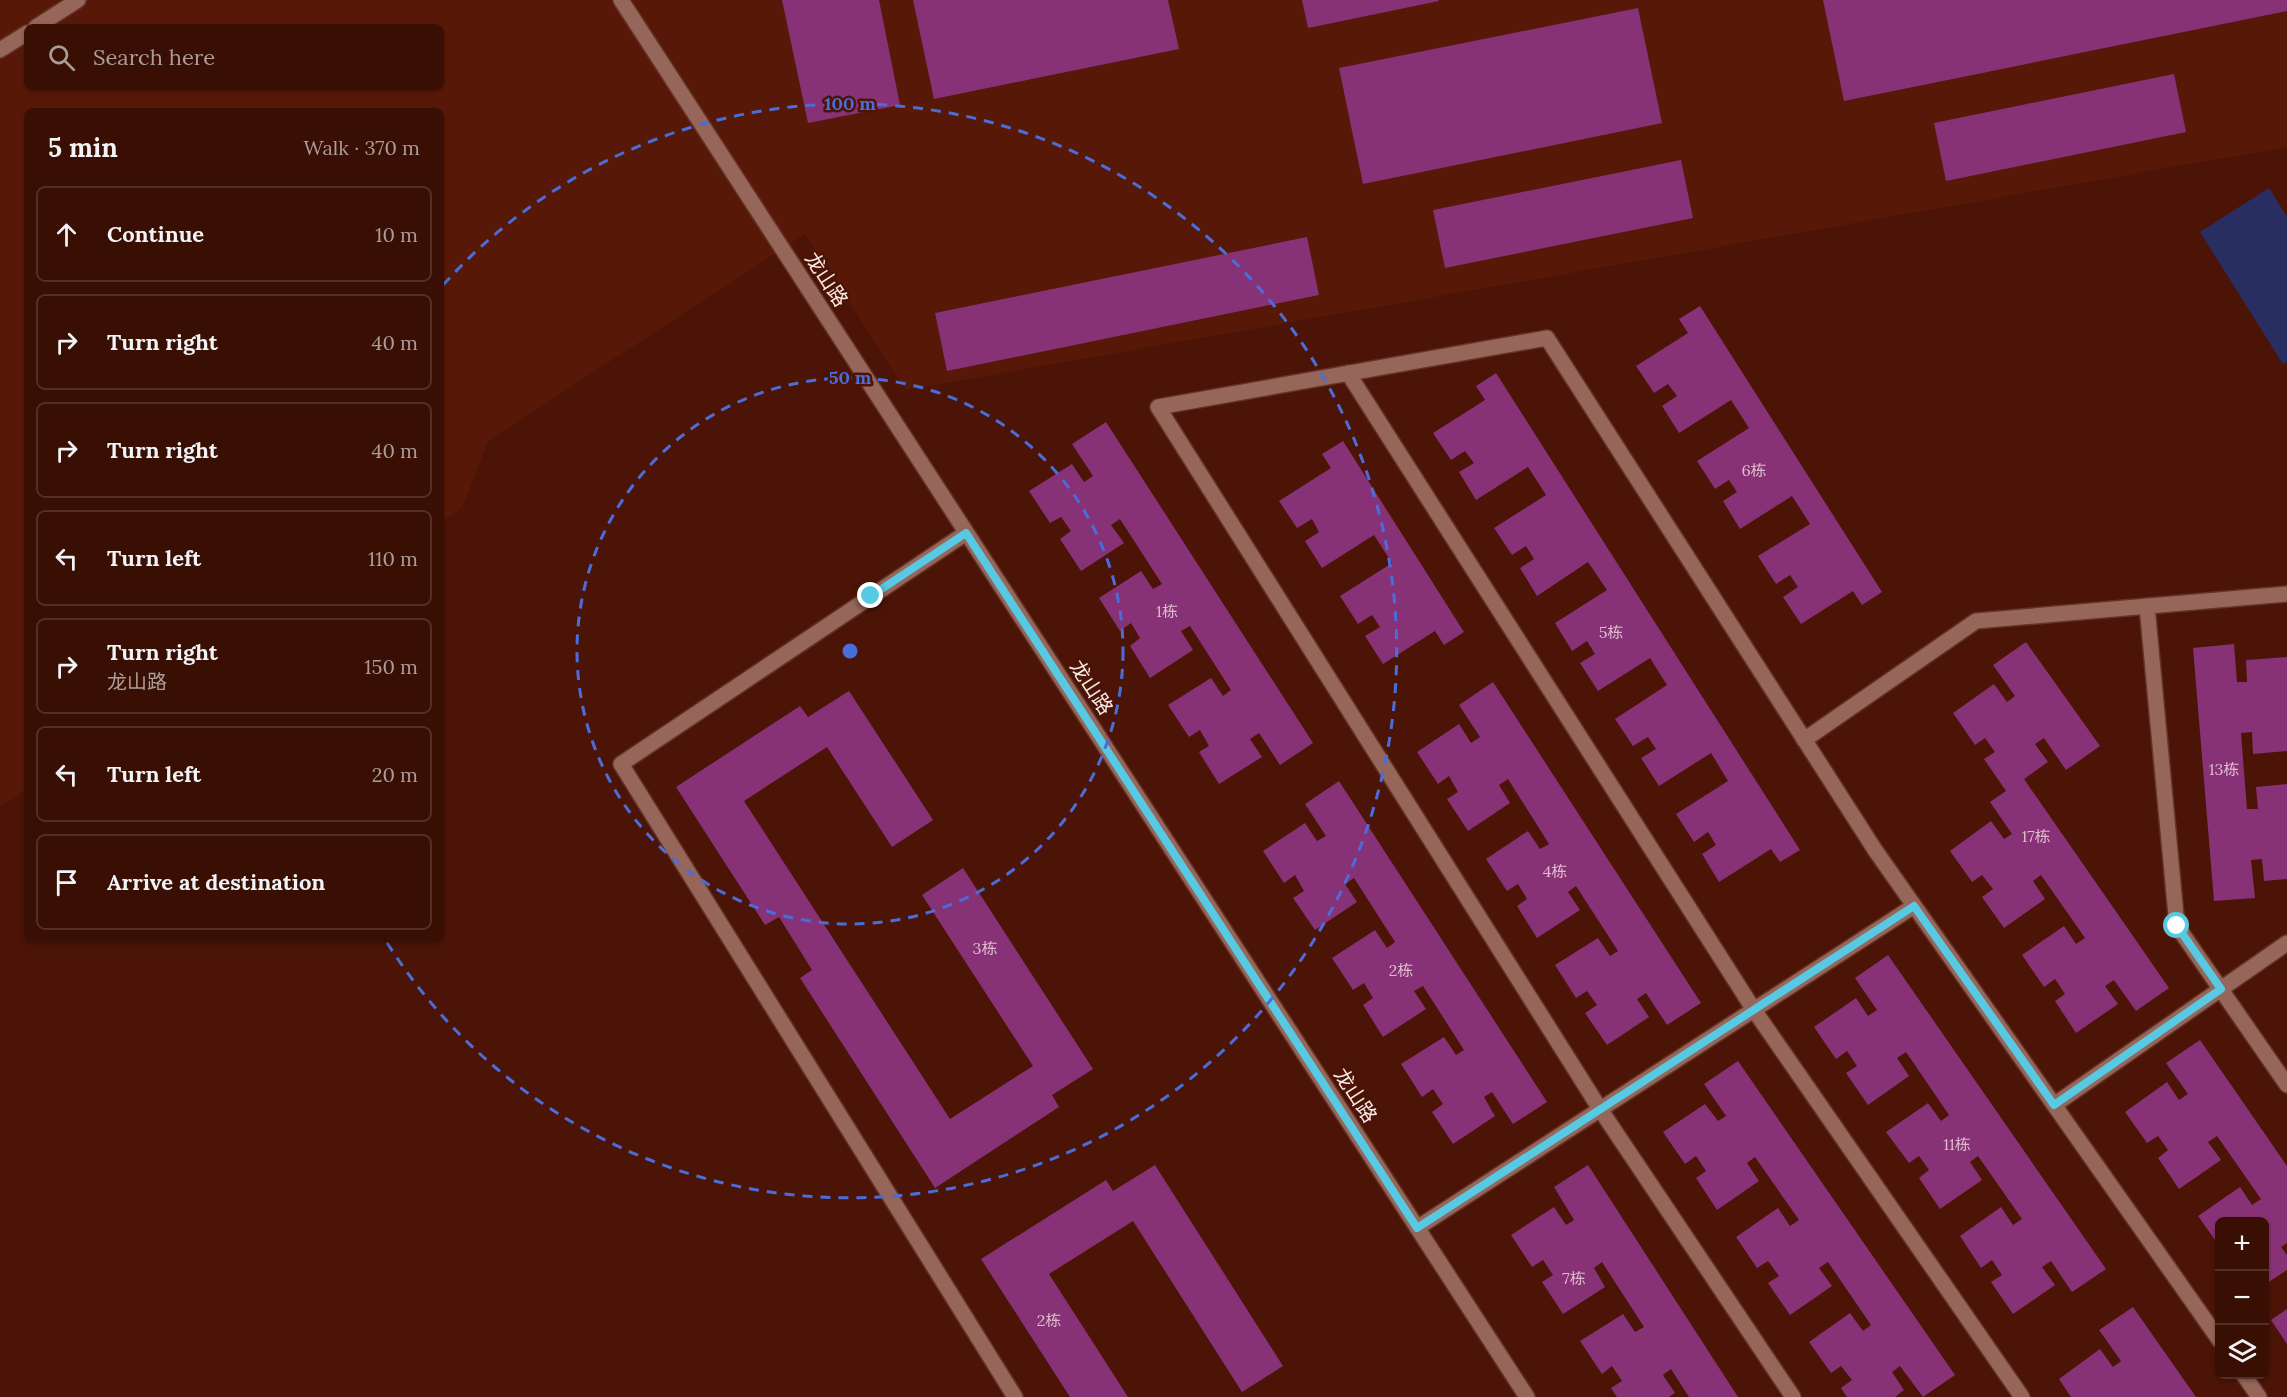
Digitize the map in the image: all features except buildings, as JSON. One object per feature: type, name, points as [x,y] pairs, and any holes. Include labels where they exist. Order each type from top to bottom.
[{"type":"street","points":[[41,24],[78,0]]},
{"type":"street","name":"龙山路","points":[[621,0],[1527,1397]]},
{"type":"street","points":[[0,50],[24,35]]},
{"type":"street","points":[[1793,1397],[1600,1109],[1158,407],[1547,338],[1875,850],[2215,1334]]},
{"type":"street","points":[[1347,374],[1754,1010],[2022,1397]]},
{"type":"street","points":[[966,533],[621,764],[1015,1397]]},
{"type":"street","points":[[1804,740],[1976,621],[2287,594]]},
{"type":"street","points":[[2148,606],[2177,926],[2287,1085]]},
{"type":"street","points":[[1417,1228],[1914,906]]},
{"type":"street","points":[[2054,1105],[2287,943]]},
{"type":"street","points":[[2246,1379],[2259,1397]]},
{"type":"shaded area","points":[[0,0],[2287,0],[2287,147],[906,390],[805,234],[488,441],[462,508],[444,520],[444,108],[24,108],[24,791],[0,806]]},
{"type":"shaded area","points":[[2269,188],[2287,217],[2287,362],[2283,364],[2200,232]]},
{"type":"route","points":[[871,596],[966,533],[1417,1228],[1914,906],[2054,1105],[2221,989],[2177,926]]}]
